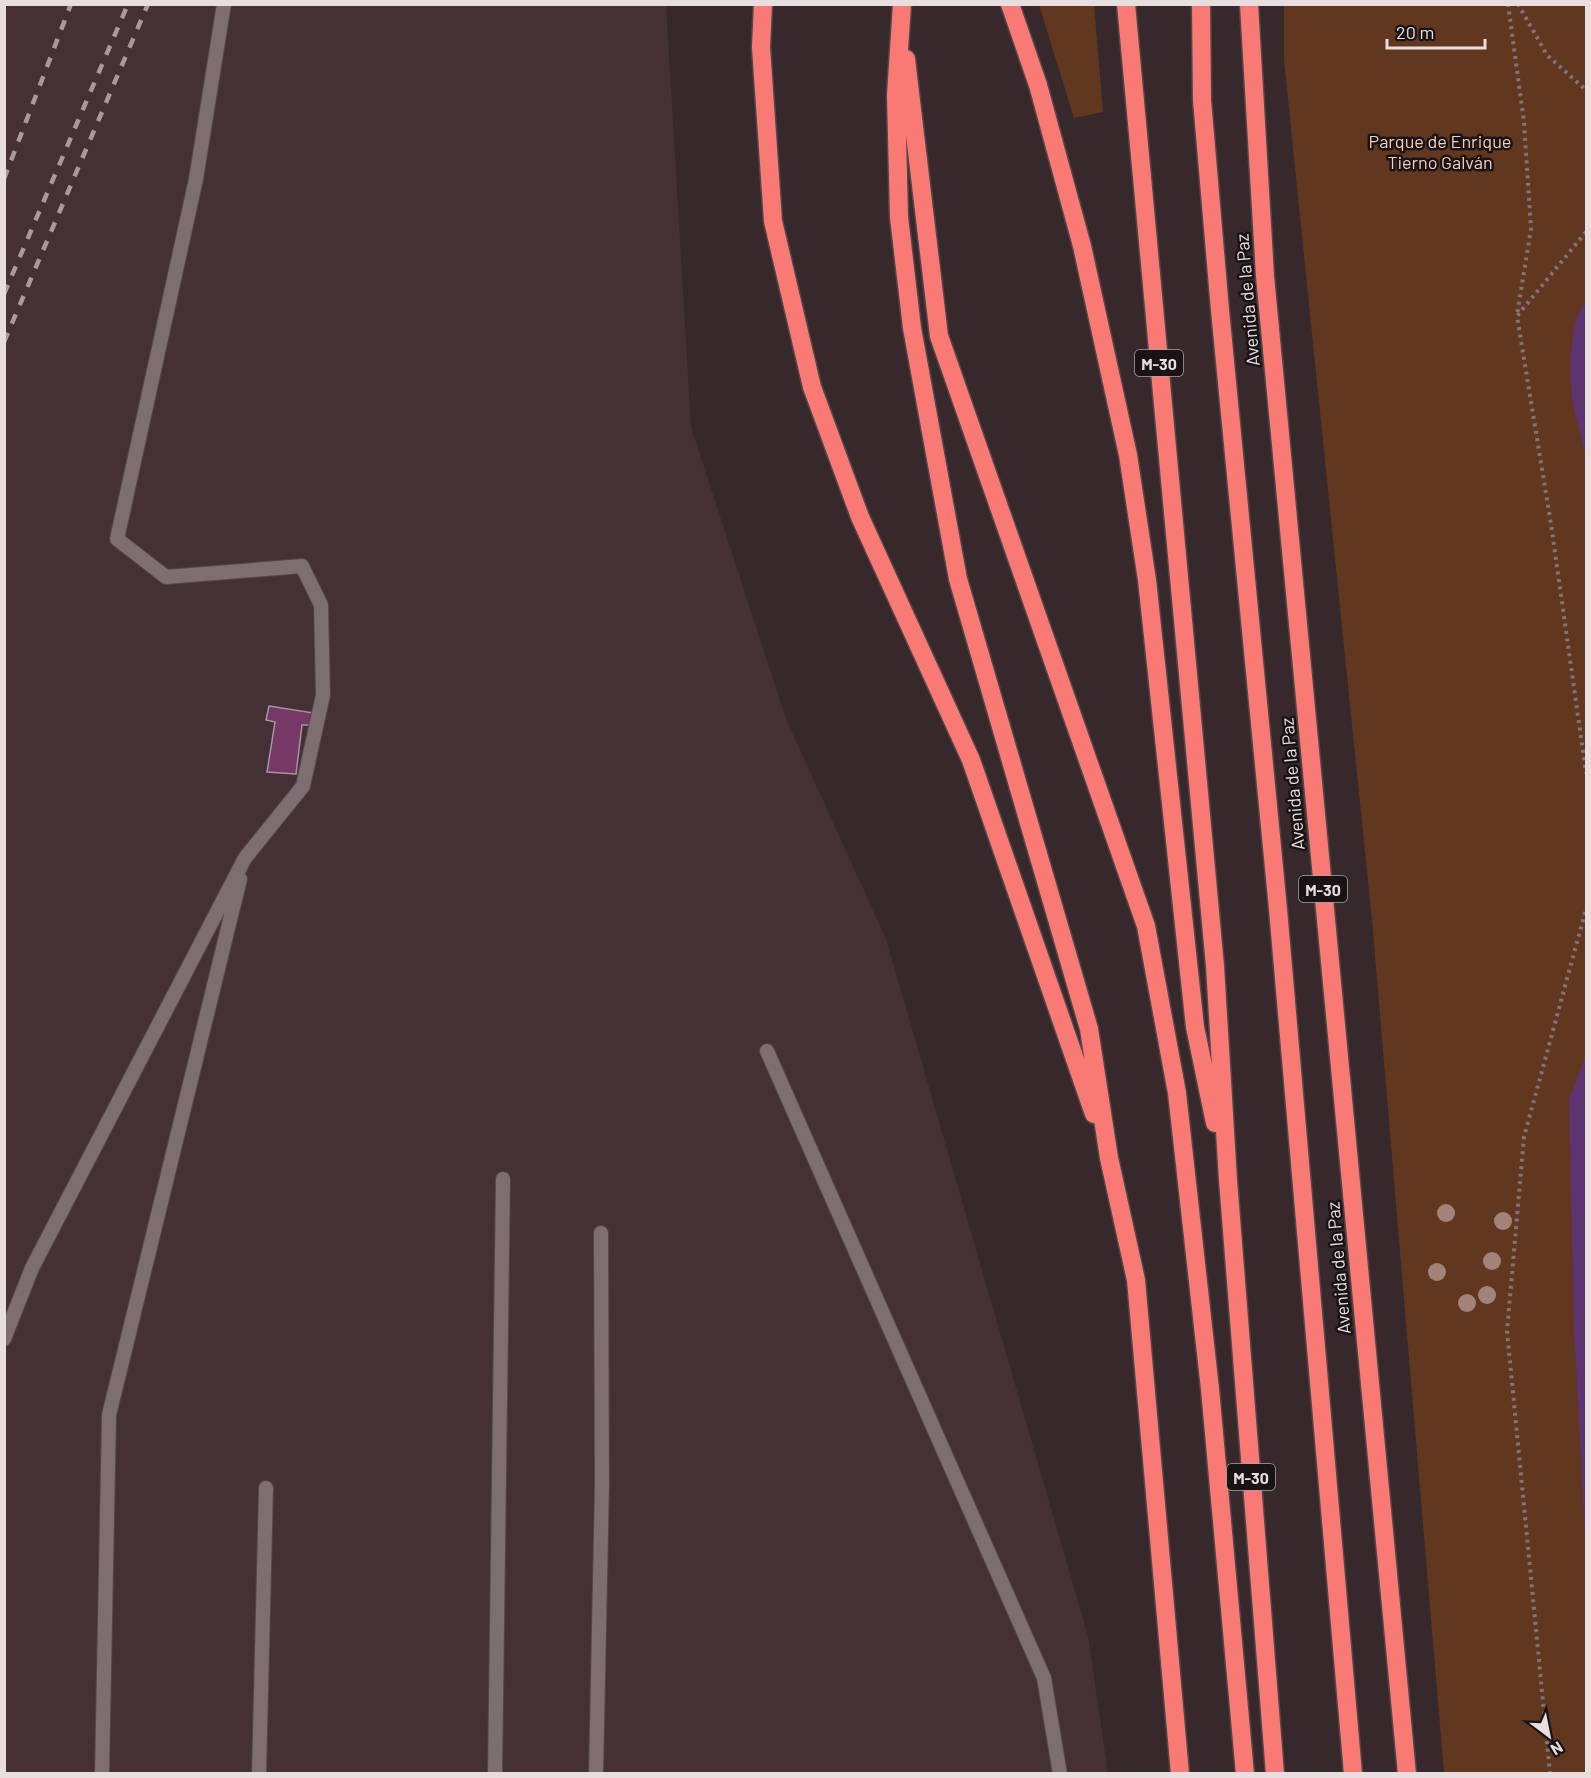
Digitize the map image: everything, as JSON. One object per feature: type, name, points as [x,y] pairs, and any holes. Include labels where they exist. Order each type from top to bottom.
[{"type":"highway","points":[[763,4],[761,47],[773,221],[812,387],[860,517],[971,760],[1109,1158]]},
{"type":"highway","points":[[1010,4],[1038,85],[1082,246],[1128,455],[1147,580],[1195,1027],[1228,1180]]},
{"type":"highway","name":"M-30","points":[[1126,4],[1215,966],[1228,1180],[1275,1773]]},
{"type":"highway","points":[[1202,4],[1202,100],[1278,909],[1353,1773]]},
{"type":"highway","name":"Avenida de la Paz","points":[[1249,4],[1266,287],[1407,1773]]},
{"type":"highway","points":[[902,14],[896,95],[899,217],[912,328],[958,579],[1089,1029],[1109,1158],[1136,1280],[1180,1773]]},
{"type":"highway","points":[[902,14],[939,336],[1146,926],[1177,1094],[1210,1389],[1245,1773]]},
{"type":"lane","points":[[4,1340],[32,1268],[245,858],[303,786],[323,694],[321,605],[302,566],[166,577],[117,539],[196,179],[224,4]]},
{"type":"lane","points":[[102,1773],[110,1415],[245,858]]},
{"type":"lane","points":[[767,1051],[1044,1678],[1060,1773]]},
{"type":"lane","points":[[495,1773],[503,1179]]},
{"type":"lane","points":[[596,1773],[602,1484],[601,1233]]},
{"type":"lane","points":[[259,1773],[266,1488]]},
{"type":"path","points":[[1508,4],[1524,122],[1531,229],[1517,316],[1551,524],[1587,773]]},
{"type":"path","points":[[1518,4],[1547,56],[1587,90]]},
{"type":"path","points":[[1517,316],[1587,232]]},
{"type":"path","points":[[1550,1773],[1507,1331],[1524,1137],[1587,909]]},
{"type":"shaded area","points":[[5,5],[666,5],[691,427],[786,719],[886,939],[1088,1636],[1108,1773],[5,1774]]},
{"type":"shaded area","points":[[1586,302],[1586,459],[1573,402],[1571,372],[1574,331],[1581,309]]},
{"type":"shaded area","points":[[1586,1055],[1586,1556],[1574,1328],[1569,1099]]},
{"type":"green space","points":[[1039,5],[1094,5],[1103,112],[1074,118]]},
{"type":"green space","name":"Parque de Enrique Tierno Galván","points":[[1284,5],[1586,5],[1586,1773],[1444,1773],[1372,920],[1284,60]]},
{"type":"building","points":[[269,706],[314,713],[312,725],[302,725],[296,774],[267,772],[275,722],[266,720]]},
{"type":"railway","points":[[4,179],[71,4]]},
{"type":"railway","points":[[4,294],[128,4]]},
{"type":"railway","points":[[4,342],[148,4]]}]
